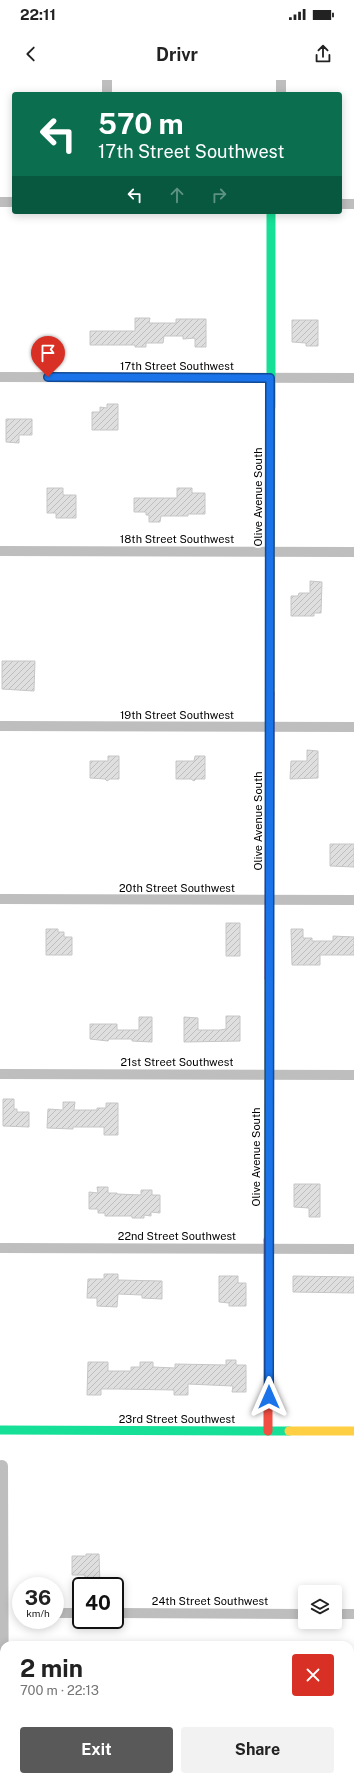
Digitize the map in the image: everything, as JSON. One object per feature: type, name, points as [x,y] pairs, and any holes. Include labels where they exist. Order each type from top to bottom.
[{"type":"street","points":[[107,80],[107,92]]},
{"type":"street","points":[[281,80],[281,92]]},
{"type":"street","points":[[0,202],[12,202]]},
{"type":"street","points":[[342,204],[354,204]]},
{"type":"street","name":"Olive Avenue South","points":[[268,1431],[270,378],[272,214]]},
{"type":"street","name":"17th Street Southwest","points":[[0,377],[354,378]]},
{"type":"street","name":"18th Street Southwest","points":[[0,551],[354,552]]},
{"type":"street","name":"19th Street Southwest","points":[[0,726],[354,727]]},
{"type":"street","name":"20th Street Southwest","points":[[0,899],[354,900]]},
{"type":"street","name":"21st Street Southwest","points":[[0,1074],[354,1075]]},
{"type":"street","name":"22nd Street Southwest","points":[[0,1248],[354,1249]]},
{"type":"street","name":"23rd Street Southwest","points":[[0,1430],[354,1431]]},
{"type":"street","name":"24th Street Southwest","points":[[124,1613],[298,1614]]},
{"type":"street","points":[[342,1614],[354,1614]]},
{"type":"building","points":[[135,318],[150,318],[149,323],[176,323],[176,319],[206,319],[206,347],[195,347],[195,338],[183,339],[183,336],[164,336],[163,343],[146,343],[146,347],[135,347],[135,345],[90,345],[90,331],[135,331]]},
{"type":"building","points":[[292,320],[318,320],[318,346],[306,346],[306,343],[292,342]]},
{"type":"building","points":[[107,404],[118,404],[118,430],[92,430],[92,412],[100,412],[100,407],[107,408]]},
{"type":"building","points":[[6,419],[32,419],[32,435],[19,435],[19,443],[6,442]]},
{"type":"building","points":[[47,488],[63,488],[63,495],[76,495],[76,518],[56,518],[56,513],[47,513]]},
{"type":"building","points":[[177,488],[192,488],[192,493],[205,493],[205,514],[188,514],[188,516],[161,516],[160,522],[149,522],[149,515],[146,515],[146,512],[134,512],[134,498],[177,498]]},
{"type":"building","points":[[310,581],[322,582],[321,613],[314,613],[314,616],[291,616],[291,596],[298,596],[299,593],[310,593]]},
{"type":"building","points":[[2,661],[35,661],[34,691],[2,689]]},
{"type":"building","points":[[307,750],[318,751],[318,778],[290,779],[291,761],[307,761]]},
{"type":"building","points":[[108,756],[119,756],[119,779],[110,779],[107,781],[105,779],[90,778],[90,761],[108,761]]},
{"type":"building","points":[[195,756],[205,756],[205,779],[196,779],[194,781],[191,779],[176,779],[176,761],[194,761]]},
{"type":"building","points":[[330,844],[354,844],[354,867],[330,866]]},
{"type":"building","points":[[226,923],[240,923],[240,956],[226,956]]},
{"type":"building","points":[[46,929],[58,929],[58,932],[64,932],[64,937],[72,937],[72,955],[46,955]]},
{"type":"building","points":[[291,929],[303,929],[303,938],[312,938],[312,941],[333,941],[333,936],[354,937],[354,955],[320,955],[320,965],[292,965]]},
{"type":"building","points":[[226,1016],[240,1016],[240,1041],[184,1042],[184,1017],[198,1018],[198,1030],[220,1030],[226,1029]]},
{"type":"building","points":[[139,1017],[152,1017],[152,1042],[132,1041],[132,1039],[109,1039],[108,1041],[90,1039],[90,1024],[117,1024],[117,1030],[139,1030]]},
{"type":"building","points":[[3,1099],[14,1099],[14,1109],[17,1109],[17,1112],[29,1112],[29,1127],[3,1126]]},
{"type":"building","points":[[63,1102],[75,1102],[74,1110],[97,1110],[97,1108],[106,1108],[106,1103],[118,1103],[118,1135],[104,1135],[104,1127],[73,1127],[73,1129],[47,1128],[48,1109],[63,1110]]},
{"type":"building","points":[[294,1184],[320,1184],[320,1217],[309,1217],[309,1208],[294,1207]]},
{"type":"building","points":[[97,1187],[108,1187],[108,1193],[117,1194],[141,1195],[141,1190],[152,1190],[152,1195],[160,1195],[160,1213],[151,1212],[151,1216],[144,1215],[144,1218],[132,1218],[132,1216],[105,1216],[105,1213],[98,1213],[98,1209],[89,1209],[89,1192],[98,1193]]},
{"type":"building","points":[[104,1274],[118,1274],[118,1280],[162,1281],[162,1299],[142,1298],[142,1295],[118,1294],[117,1307],[97,1306],[97,1298],[87,1298],[88,1279],[104,1279]]},
{"type":"building","points":[[219,1276],[238,1276],[238,1283],[246,1283],[246,1306],[229,1306],[229,1303],[219,1302]]},
{"type":"building","points":[[293,1276],[354,1277],[354,1293],[293,1292]]},
{"type":"building","points":[[226,1360],[236,1360],[236,1365],[246,1365],[246,1392],[232,1392],[233,1386],[188,1384],[188,1395],[174,1395],[174,1390],[101,1389],[101,1395],[87,1395],[88,1362],[108,1362],[108,1371],[131,1371],[131,1367],[140,1367],[140,1362],[153,1362],[153,1367],[175,1368],[175,1364],[226,1365]]},
{"type":"building","points":[[86,1554],[99,1554],[100,1577],[72,1575],[72,1556],[86,1556]]},
{"type":"waterway","points":[[2,1466],[3,1641]]},
{"type":"traffic: fast","points":[[271,214],[271,407]]},
{"type":"traffic: fast","points":[[0,1430],[289,1431]]},
{"type":"traffic: slow","points":[[270,693],[271,407]]},
{"type":"traffic: slow","points":[[268,1240],[269,978]]},
{"type":"traffic: slow","points":[[289,1431],[354,1431]]},
{"type":"traffic: jam","points":[[269,978],[270,693]]},
{"type":"traffic: jam","points":[[268,1240],[268,1431]]},
{"type":"route","points":[[48,377],[270,378],[268,1106],[269,1397]]}]
